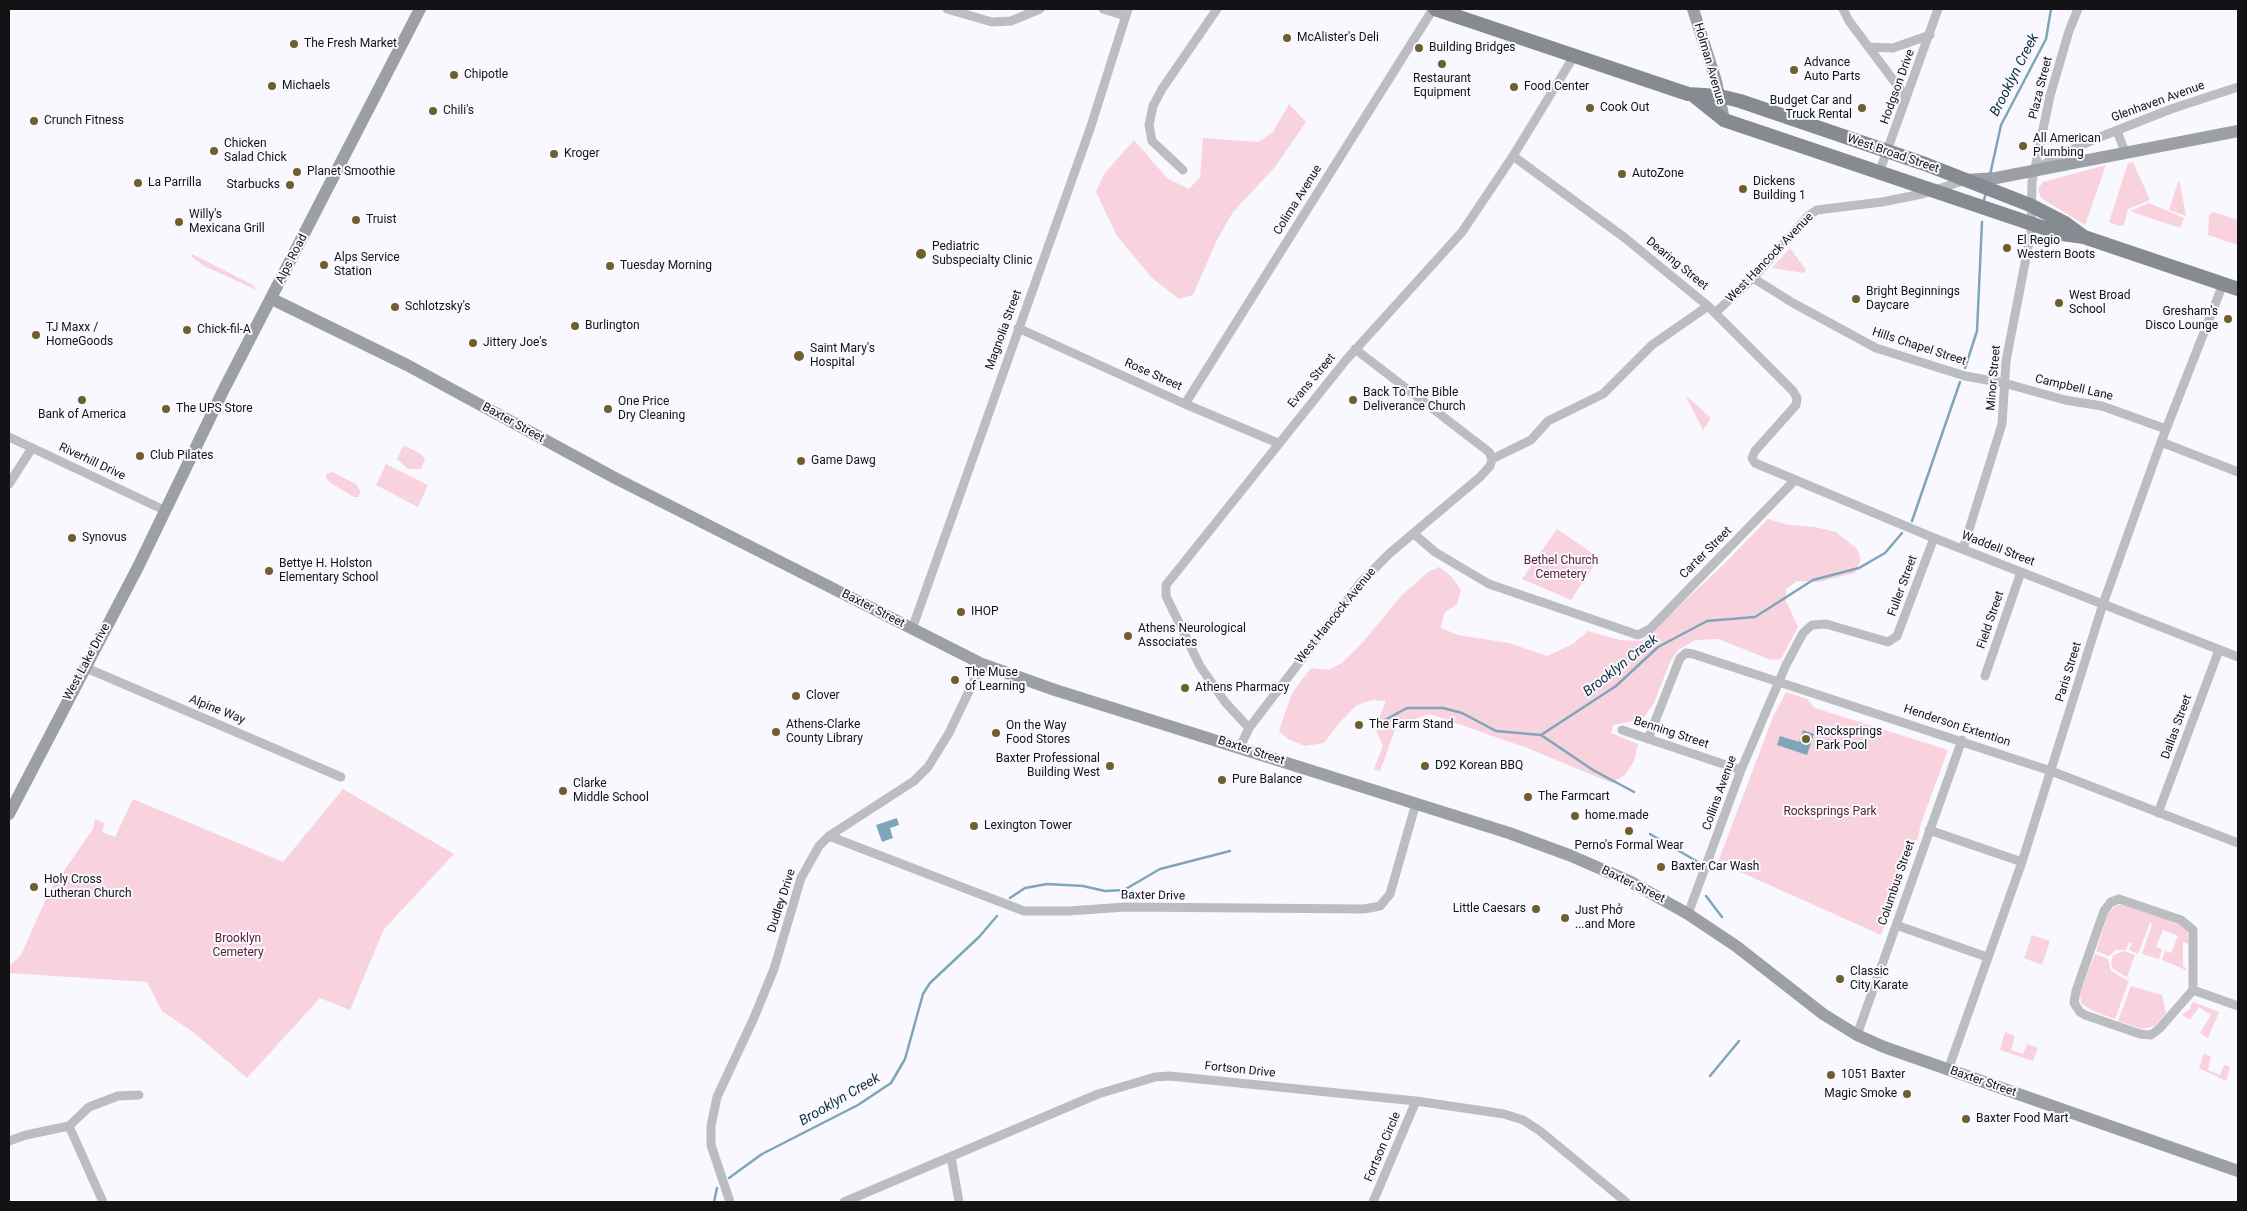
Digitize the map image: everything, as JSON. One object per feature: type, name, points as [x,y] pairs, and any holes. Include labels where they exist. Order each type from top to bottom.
[{"type":"main road","name":"Alps Road","points":[[164,510],[420,9]]},
{"type":"main road","name":"West Broad Street","points":[[1434,9],[1694,96],[1720,96],[1887,151],[2030,205],[2065,223],[2084,237]]},
{"type":"main road","name":"Holman Avenue","points":[[1693,9],[1720,96],[1724,120]]},
{"type":"main road","name":"West Broad Street","points":[[1694,96],[1724,120],[2031,224],[2062,234],[2084,237],[2238,289]]},
{"type":"main road","name":"West Hancock Avenue","points":[[1966,180],[1996,178],[2238,131]]},
{"type":"main road","name":"Baxter Street","points":[[272,299],[407,365],[615,478],[982,664],[1055,690],[1509,833],[1569,855],[1629,881],[1688,914],[1744,952],[1823,1014],[1857,1035],[1884,1047],[1948,1070],[2238,1171]]},
{"type":"main road","name":"West Lake Drive","points":[[9,814],[138,566],[164,510]]},
{"type":"street","points":[[947,9],[980,20],[998,22],[1011,21],[1040,9]]},
{"type":"street","points":[[1103,9],[1126,12]]},
{"type":"street","points":[[1183,170],[1152,141],[1149,125],[1153,106],[1162,89],[1217,9]]},
{"type":"street","name":"Colima Avenue","points":[[1184,404],[1434,9]]},
{"type":"street","points":[[1843,9],[1849,21],[1906,97]]},
{"type":"street","name":"Hodgson Drive","points":[[1880,173],[1938,9]]},
{"type":"street","name":"Plaza Street","points":[[2030,205],[2034,171],[2050,96],[2069,31],[2078,9]]},
{"type":"street","name":"Magnolia Street","points":[[912,630],[1090,129],[1126,12]]},
{"type":"street","points":[[1869,47],[1893,48],[1930,35]]},
{"type":"street","name":"Evans Street","points":[[1249,728],[1225,702],[1204,674],[1166,596],[1165,588],[1170,577],[1355,349],[1446,252],[1479,208],[1513,156],[1574,56]]},
{"type":"street","name":"Glenhaven Avenue","points":[[2034,171],[2055,157],[2117,130],[2238,87]]},
{"type":"street","points":[[2117,130],[2125,152]]},
{"type":"street","name":"Dearing Street","points":[[1513,156],[1625,238],[1708,306],[1794,391],[1797,398],[1794,408],[1755,451],[1752,458]]},
{"type":"street","name":"West Hancock Avenue","points":[[1715,312],[1753,278],[1808,216],[1817,210],[1882,202],[1936,191],[1966,180]]},
{"type":"street","name":"Minor Street","points":[[1963,549],[1999,436],[2003,414],[2006,361],[2031,224],[2030,205]]},
{"type":"street","name":"Hills Chapel Street","points":[[1753,278],[1800,307],[1876,348],[1965,376],[2004,383]]},
{"type":"street","name":"Paris Street","points":[[1948,1070],[2022,862],[2103,604],[2161,442],[2223,284]]},
{"type":"street","points":[[1355,349],[1489,452],[1492,459],[1531,440],[1548,421],[1603,394],[1652,345],[1708,306]]},
{"type":"street","name":"Rose Street","points":[[1018,328],[1184,404],[1278,443]]},
{"type":"street","name":"Campbell Lane","points":[[2004,383],[2056,398],[2102,406],[2166,429]]},
{"type":"street","name":"Riverhill Drive","points":[[9,437],[164,510]]},
{"type":"street","points":[[2161,442],[2238,472]]},
{"type":"street","points":[[9,484],[32,448]]},
{"type":"street","name":"Waddell Street","points":[[1752,458],[1757,464],[1794,481],[2238,657]]},
{"type":"street","name":"West Hancock Avenue","points":[[1240,747],[1249,728],[1361,582],[1390,553],[1480,478],[1490,466],[1492,459]]},
{"type":"street","name":"Carter Street","points":[[1414,534],[1443,557],[1489,584],[1638,635],[1650,629],[1794,481]]},
{"type":"street","name":"Fuller Street","points":[[1779,682],[1803,633],[1812,625],[1826,624],[1888,642],[1898,636],[1934,538]]},
{"type":"street","name":"Field Street","points":[[1985,676],[2021,572]]},
{"type":"street","name":"Dallas Street","points":[[2158,813],[2219,650]]},
{"type":"street","name":"Henderson Extention","points":[[1648,739],[1673,673],[1680,658],[1686,653],[1962,740],[2051,771],[2238,843]]},
{"type":"street","name":"Dudley Drive","points":[[730,1202],[711,1145],[711,1126],[717,1097],[754,1020],[770,978],[801,878],[811,857],[829,836],[914,781],[928,767],[949,733],[982,664]]},
{"type":"street","name":"Alpine Way","points":[[84,667],[341,777]]},
{"type":"street","name":"Collins Avenue","points":[[1688,914],[1741,770],[1779,682]]},
{"type":"street","name":"Benning Street","points":[[1622,730],[1741,770]]},
{"type":"street","name":"Columbus Street","points":[[1857,1035],[1962,740]]},
{"type":"street","name":"Baxter Drive","points":[[829,836],[1024,911],[1068,912],[1126,907],[1364,910],[1380,906],[1390,894],[1416,803]]},
{"type":"street","points":[[1929,830],[2022,862]]},
{"type":"street","points":[[2119,899],[2126,900],[2182,920],[2190,926],[2193,938],[2192,990],[2159,1029],[2151,1035],[2140,1034],[2080,1012],[2074,1003],[2076,991],[2104,911],[2111,902],[2119,899]]},
{"type":"street","points":[[1896,925],[1987,957]]},
{"type":"street","points":[[2192,990],[2238,1006]]},
{"type":"street","name":"Fortson Drive","points":[[844,1202],[1098,1094],[1156,1077],[1196,1078],[1477,1108],[1523,1120],[1560,1147],[1626,1202]]},
{"type":"street","points":[[9,1141],[26,1135],[69,1126],[89,1107],[118,1096],[139,1095]]},
{"type":"street","name":"Fortson Circle","points":[[1373,1202],[1416,1101]]},
{"type":"street","points":[[69,1126],[103,1202]]},
{"type":"street","points":[[951,1157],[959,1202]]},
{"type":"green space","points":[[1289,104],[1306,122],[1275,167],[1233,212],[1216,242],[1193,295],[1179,299],[1152,278],[1117,236],[1096,192],[1104,174],[1134,140],[1167,178],[1189,189],[1200,177],[1203,138],[1258,142],[1273,132]]},
{"type":"green space","points":[[2133,162],[2150,200],[2128,209],[2124,225],[2119,226],[2109,222],[2128,163]]},
{"type":"green space","points":[[2106,165],[2085,225],[2041,198],[2038,189],[2043,182]]},
{"type":"green space","points":[[2178,182],[2180,183],[2186,216],[2169,210]]},
{"type":"green space","points":[[2149,203],[2184,218],[2180,228],[2130,211]]},
{"type":"green space","points":[[2213,212],[2238,220],[2238,245],[2208,235],[2209,215]]},
{"type":"green space","points":[[1790,248],[1806,270],[1804,273],[1772,268]]},
{"type":"green space","points":[[192,254],[253,285],[257,290],[204,266],[191,256]]},
{"type":"green space","points":[[1685,395],[1710,417],[1703,430]]},
{"type":"green space","points":[[405,446],[421,454],[425,459],[421,469],[408,469],[397,459],[402,448]]},
{"type":"green space","points":[[386,464],[428,485],[418,507],[376,485]]},
{"type":"green space","points":[[332,472],[356,484],[360,491],[359,497],[354,497],[331,483],[326,478],[326,474]]},
{"type":"green space","points":[[1768,519],[1789,525],[1815,527],[1836,532],[1857,549],[1861,559],[1855,573],[1818,582],[1797,581],[1786,589],[1786,601],[1798,627],[1781,659],[1771,660],[1718,639],[1695,640],[1678,650],[1670,662],[1654,703],[1643,719],[1613,725],[1611,733],[1638,744],[1634,761],[1625,775],[1612,783],[1527,748],[1430,714],[1415,719],[1408,725],[1398,722],[1380,771],[1374,769],[1383,746],[1375,728],[1386,701],[1372,700],[1357,705],[1340,722],[1324,743],[1305,746],[1288,739],[1279,731],[1292,693],[1311,668],[1329,670],[1342,663],[1362,643],[1402,595],[1428,572],[1439,567],[1452,577],[1461,590],[1457,604],[1444,613],[1441,628],[1458,635],[1509,643],[1547,656],[1573,644],[1588,631],[1620,640],[1642,641],[1723,565]]},
{"type":"green space","name":"Bethel Church Cemetery","points":[[1557,529],[1599,558],[1571,600],[1522,579]]},
{"type":"green space","name":"Rocksprings Park","points":[[1786,692],[1807,699],[1815,708],[1948,750],[1921,823],[1918,838],[1912,843],[1901,874],[1902,883],[1881,935],[1718,862],[1773,717]]},
{"type":"green space","name":"Brooklyn Cemetery","points":[[343,789],[454,854],[384,929],[350,1010],[320,998],[247,1078],[193,1032],[162,1011],[147,982],[9,973],[9,966],[21,955],[49,892],[93,829],[95,819],[105,823],[102,832],[115,837],[133,799],[283,862]]},
{"type":"green space","points":[[2116,905],[2122,905],[2153,915],[2180,925],[2187,930],[2190,945],[2183,942],[2183,965],[2188,971],[2162,960],[2165,951],[2171,953],[2178,936],[2163,930],[2156,947],[2162,950],[2159,959],[2142,954],[2152,924],[2150,923],[2138,954],[2129,950],[2132,943],[2129,942],[2126,950],[2116,950],[2109,956],[2096,951],[2108,914]]},
{"type":"green space","points":[[2032,935],[2050,941],[2042,965],[2024,958]]},
{"type":"green space","points":[[2124,951],[2135,955],[2127,977],[2113,969],[2111,964],[2113,955]]},
{"type":"green space","points":[[2095,954],[2108,959],[2111,971],[2129,981],[2115,1019],[2091,1010],[2081,1003],[2080,993]]},
{"type":"green space","points":[[2131,986],[2162,995],[2166,1013],[2155,1026],[2142,1029],[2118,1021]]},
{"type":"green space","points":[[2193,1002],[2219,1012],[2208,1038],[2200,1033],[2211,1015],[2199,1007],[2190,1020],[2182,1015],[2191,1008],[2190,1006]]},
{"type":"green space","points":[[2005,1032],[2015,1036],[2011,1050],[2023,1054],[2027,1044],[2038,1048],[2033,1061],[2000,1050]]},
{"type":"green space","points":[[2204,1053],[2211,1057],[2208,1070],[2220,1075],[2224,1065],[2230,1067],[2226,1081],[2199,1068]]},
{"type":"water","name":"Rocksprings Park Pool","points":[[1803,730],[1814,734],[1807,755],[1777,745],[1780,736],[1799,742]]},
{"type":"water","points":[[897,818],[899,825],[890,828],[893,838],[882,842],[876,825]]},
{"type":"waterway","name":"Brooklyn Creek","points":[[1990,175],[2001,125],[2046,39],[2051,9]]},
{"type":"waterway","name":"Brooklyn Creek","points":[[1983,204],[1986,192]]},
{"type":"waterway","name":"Brooklyn Creek","points":[[1965,368],[1977,331],[1982,222]]},
{"type":"waterway","name":"Brooklyn Creek","points":[[1912,521],[1960,382]]},
{"type":"waterway","name":"Brooklyn Creek","points":[[1541,735],[1616,686],[1658,647],[1707,621],[1755,617],[1813,580],[1859,568],[1885,553],[1902,533]]},
{"type":"waterway","points":[[1380,727],[1385,720],[1407,708],[1443,708],[1462,713],[1496,731],[1541,735],[1593,770],[1634,792]]},
{"type":"waterway","points":[[1650,834],[1698,862]]},
{"type":"waterway","name":"Brooklyn Creek","points":[[1010,898],[1025,888],[1047,884],[1083,886],[1105,891],[1124,890],[1160,869],[1230,851]]},
{"type":"waterway","points":[[1706,896],[1722,917]]},
{"type":"waterway","name":"Brooklyn Creek","points":[[729,1178],[762,1154],[858,1105],[891,1083],[905,1059],[923,994],[930,983],[979,937],[997,916]]},
{"type":"waterway","points":[[1710,1076],[1739,1041]]},
{"type":"waterway","name":"Brooklyn Creek","points":[[714,1202],[717,1188]]},
{"type":"place","name":"McAlister's Deli","points":[[1287,38]]},
{"type":"place","name":"The Fresh Market","points":[[294,44]]},
{"type":"place","name":"Building Bridges","points":[[1419,48]]},
{"type":"place","name":"Restaurant Equipment","points":[[1442,64]]},
{"type":"place","name":"Advance Auto Parts","points":[[1794,70]]},
{"type":"place","name":"Chipotle","points":[[454,75]]},
{"type":"place","name":"Michaels","points":[[272,86]]},
{"type":"place","name":"Food Center","points":[[1514,87]]},
{"type":"place","name":"Cook Out","points":[[1590,108]]},
{"type":"place","name":"Budget Car and Truck Rental","points":[[1862,108]]},
{"type":"place","name":"Chili's","points":[[433,111]]},
{"type":"place","name":"Crunch Fitness","points":[[34,121]]},
{"type":"place","name":"All American Plumbing","points":[[2023,146]]},
{"type":"place","name":"Chicken Salad Chick","points":[[214,151]]},
{"type":"place","name":"Kroger","points":[[554,154]]},
{"type":"place","name":"Planet Smoothie","points":[[297,172]]},
{"type":"place","name":"AutoZone","points":[[1622,174]]},
{"type":"place","name":"La Parrilla","points":[[138,183]]},
{"type":"place","name":"Starbucks","points":[[290,185]]},
{"type":"place","name":"Dickens Building 1","points":[[1743,189]]},
{"type":"place","name":"Truist","points":[[356,220]]},
{"type":"place","name":"Willy's Mexicana Grill","points":[[179,222]]},
{"type":"place","name":"El Regio Western Boots","points":[[2007,248]]},
{"type":"place","name":"Pediatric Subspecialty Clinic","points":[[921,254]]},
{"type":"place","name":"Alps Service Station","points":[[324,265]]},
{"type":"place","name":"Tuesday Morning","points":[[610,266]]},
{"type":"place","name":"Bright Beginnings Daycare","points":[[1856,299]]},
{"type":"place","name":"West Broad School","points":[[2059,303]]},
{"type":"place","name":"Schlotzsky's","points":[[395,307]]},
{"type":"place","name":"Gresham's Disco Lounge","points":[[2228,319]]},
{"type":"place","name":"Burlington","points":[[575,326]]},
{"type":"place","name":"Chick-fil-A","points":[[187,330]]},
{"type":"place","name":"TJ Maxx / HomeGoods","points":[[36,335]]},
{"type":"place","name":"Jittery Joe's","points":[[473,343]]},
{"type":"place","name":"Saint Mary's Hospital","points":[[799,356]]},
{"type":"place","name":"Bank of America","points":[[82,400]]},
{"type":"place","name":"Back To The Bible Deliverance Church","points":[[1353,400]]},
{"type":"place","name":"The UPS Store","points":[[166,409]]},
{"type":"place","name":"One Price Dry Cleaning","points":[[608,409]]},
{"type":"place","name":"Club Pilates","points":[[140,456]]},
{"type":"place","name":"Game Dawg","points":[[801,461]]},
{"type":"place","name":"Synovus","points":[[72,538]]},
{"type":"place","name":"Bettye H. Holston Elementary School","points":[[269,571]]},
{"type":"place","name":"IHOP","points":[[961,612]]},
{"type":"place","name":"Athens Neurological Associates","points":[[1128,636]]},
{"type":"place","name":"The Muse of Learning","points":[[955,680]]},
{"type":"place","name":"Athens Pharmacy","points":[[1185,688]]},
{"type":"place","name":"Clover","points":[[796,696]]},
{"type":"place","name":"The Farm Stand","points":[[1359,725]]},
{"type":"place","name":"Athens-Clarke County Library","points":[[776,732]]},
{"type":"place","name":"On the Way Food Stores","points":[[996,733]]},
{"type":"place","name":"Rocksprings Park Pool","points":[[1806,739]]},
{"type":"place","name":"Baxter Professional Building West","points":[[1110,766]]},
{"type":"place","name":"D92 Korean BBQ","points":[[1425,766]]},
{"type":"place","name":"Pure Balance","points":[[1222,780]]},
{"type":"place","name":"Clarke Middle School","points":[[563,791]]},
{"type":"place","name":"The Farmcart","points":[[1528,797]]},
{"type":"place","name":"home.made","points":[[1575,816]]},
{"type":"place","name":"Lexington Tower","points":[[974,826]]},
{"type":"place","name":"Perno's Formal Wear","points":[[1629,831]]},
{"type":"place","name":"Baxter Car Wash","points":[[1661,867]]},
{"type":"place","name":"Holy Cross Lutheran Church","points":[[34,887]]},
{"type":"place","name":"Little Caesars","points":[[1536,909]]},
{"type":"place","name":"Just Phở ...and More","points":[[1565,918]]},
{"type":"place","name":"Classic City Karate","points":[[1840,979]]},
{"type":"place","name":"1051 Baxter","points":[[1831,1075]]},
{"type":"place","name":"Magic Smoke","points":[[1907,1094]]},
{"type":"place","name":"Baxter Food Mart","points":[[1966,1119]]}]
